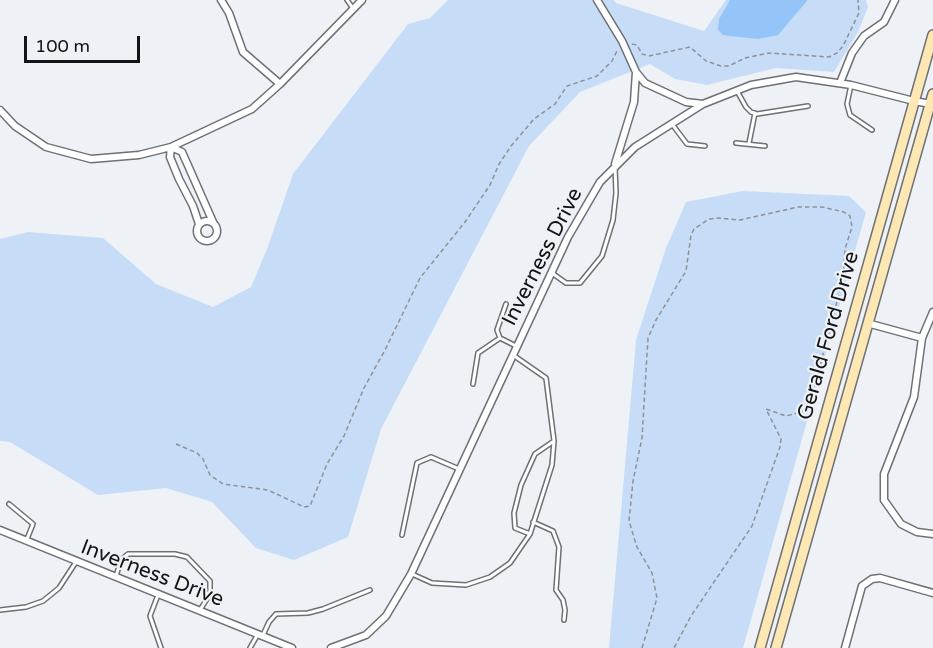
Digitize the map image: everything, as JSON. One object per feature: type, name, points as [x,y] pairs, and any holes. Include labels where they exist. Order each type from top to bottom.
[{"type":"main road","name":"Gerald Ford Drive","points":[[760,648],[933,35]]},
{"type":"main road","name":"Gerald Ford Drive","points":[[776,648],[932,100]]},
{"type":"street","points":[[221,0],[229,13],[243,52],[280,84]]},
{"type":"street","points":[[0,110],[15,126],[46,147],[91,159],[139,155],[171,147],[252,109],[280,84],[362,0]]},
{"type":"street","points":[[597,0],[636,72],[645,83],[686,102],[703,104]]},
{"type":"street","points":[[840,83],[852,53],[864,36],[884,22],[895,0]]},
{"type":"street","points":[[615,165],[633,102],[636,72]]},
{"type":"street","name":"Inverness Drive","points":[[331,648],[366,635],[386,616],[411,574],[568,237],[595,191],[615,165],[634,147],[703,104],[751,85],[796,77],[851,85],[914,101],[932,100]]},
{"type":"street","points":[[171,147],[182,152],[190,175],[216,226],[217,235],[214,239],[206,242],[198,237],[199,224],[170,157],[171,147]]},
{"type":"street","points":[[179,179],[190,175]]},
{"type":"street","points":[[193,206],[203,201]]},
{"type":"street","points":[[199,224],[213,222]]},
{"type":"street","points":[[933,312],[922,338],[914,397],[884,474],[884,500],[901,524],[918,532],[933,534]]},
{"type":"street","points":[[867,323],[922,338]]},
{"type":"street","name":"Inverness Drive","points":[[0,530],[292,648]]},
{"type":"street","points":[[845,648],[862,586],[872,579],[880,578],[933,593]]},
{"type":"lane","points":[[346,0],[354,9]]},
{"type":"lane","points":[[851,85],[847,104],[850,115],[872,130]]},
{"type":"lane","points":[[736,91],[746,107],[755,113],[767,114],[808,106]]},
{"type":"lane","points":[[748,143],[755,113]]},
{"type":"lane","points":[[672,123],[687,144],[705,146]]},
{"type":"lane","points":[[736,143],[765,146]]},
{"type":"lane","points":[[552,273],[566,283],[580,283],[602,256],[613,220],[616,193],[615,165]]},
{"type":"lane","points":[[506,304],[498,330],[500,338],[516,346]]},
{"type":"lane","points":[[473,384],[478,353],[500,338]]},
{"type":"lane","points":[[411,574],[432,583],[466,585],[490,577],[510,563],[530,534],[552,465],[554,441],[546,378],[513,355]]},
{"type":"lane","points":[[530,534],[515,528],[516,504],[521,485],[535,454],[554,441]]},
{"type":"lane","points":[[402,535],[417,463],[431,457],[459,469]]},
{"type":"lane","points":[[9,504],[33,524],[26,541]]},
{"type":"lane","points":[[533,522],[553,531],[559,547],[556,590],[563,600],[564,620]]},
{"type":"lane","points":[[115,578],[121,560],[128,554],[175,554],[187,557],[210,580],[210,594],[200,610]]},
{"type":"lane","points":[[0,610],[26,607],[43,601],[59,588],[76,562]]},
{"type":"lane","points":[[250,648],[276,614],[308,613],[324,609],[370,590]]},
{"type":"lane","points":[[158,595],[150,616],[161,648]]},
{"type":"path","points":[[176,444],[197,453],[203,459],[210,475],[223,484],[268,490],[304,507],[310,506],[319,489],[327,464],[344,436],[368,380],[420,278],[465,222],[490,185],[499,164],[511,146],[534,119],[552,107],[567,86],[597,76],[612,61],[617,51],[635,44],[641,53],[649,56],[690,47],[706,61],[721,66],[729,66],[745,58],[769,52],[829,57],[837,53],[845,43],[859,13],[858,0]]},
{"type":"path","points":[[642,648],[657,598],[652,573],[637,547],[629,520],[633,481],[642,438],[648,338],[656,320],[686,271],[691,235],[699,225],[709,219],[740,220],[798,207],[822,207],[844,212],[850,216],[852,227],[845,249],[843,279],[810,403],[808,408],[801,412],[786,416],[766,409],[781,439],[752,526],[691,616],[674,648]]},
{"type":"shaded area","points":[[448,0],[614,0],[616,3],[704,31],[726,0],[866,0],[868,7],[858,32],[834,72],[776,68],[707,85],[675,79],[650,64],[580,92],[529,146],[381,429],[348,537],[294,560],[256,548],[212,502],[166,488],[98,495],[10,442],[0,441],[0,239],[28,232],[103,238],[156,284],[213,307],[251,287],[293,174],[408,24],[430,18]]},
{"type":"shaded area","points":[[743,191],[849,196],[866,212],[743,648],[609,648],[636,340],[666,248],[686,202]]},
{"type":"water","points":[[730,0],[807,1],[778,35],[758,39],[723,35],[718,30],[719,19]]}]
